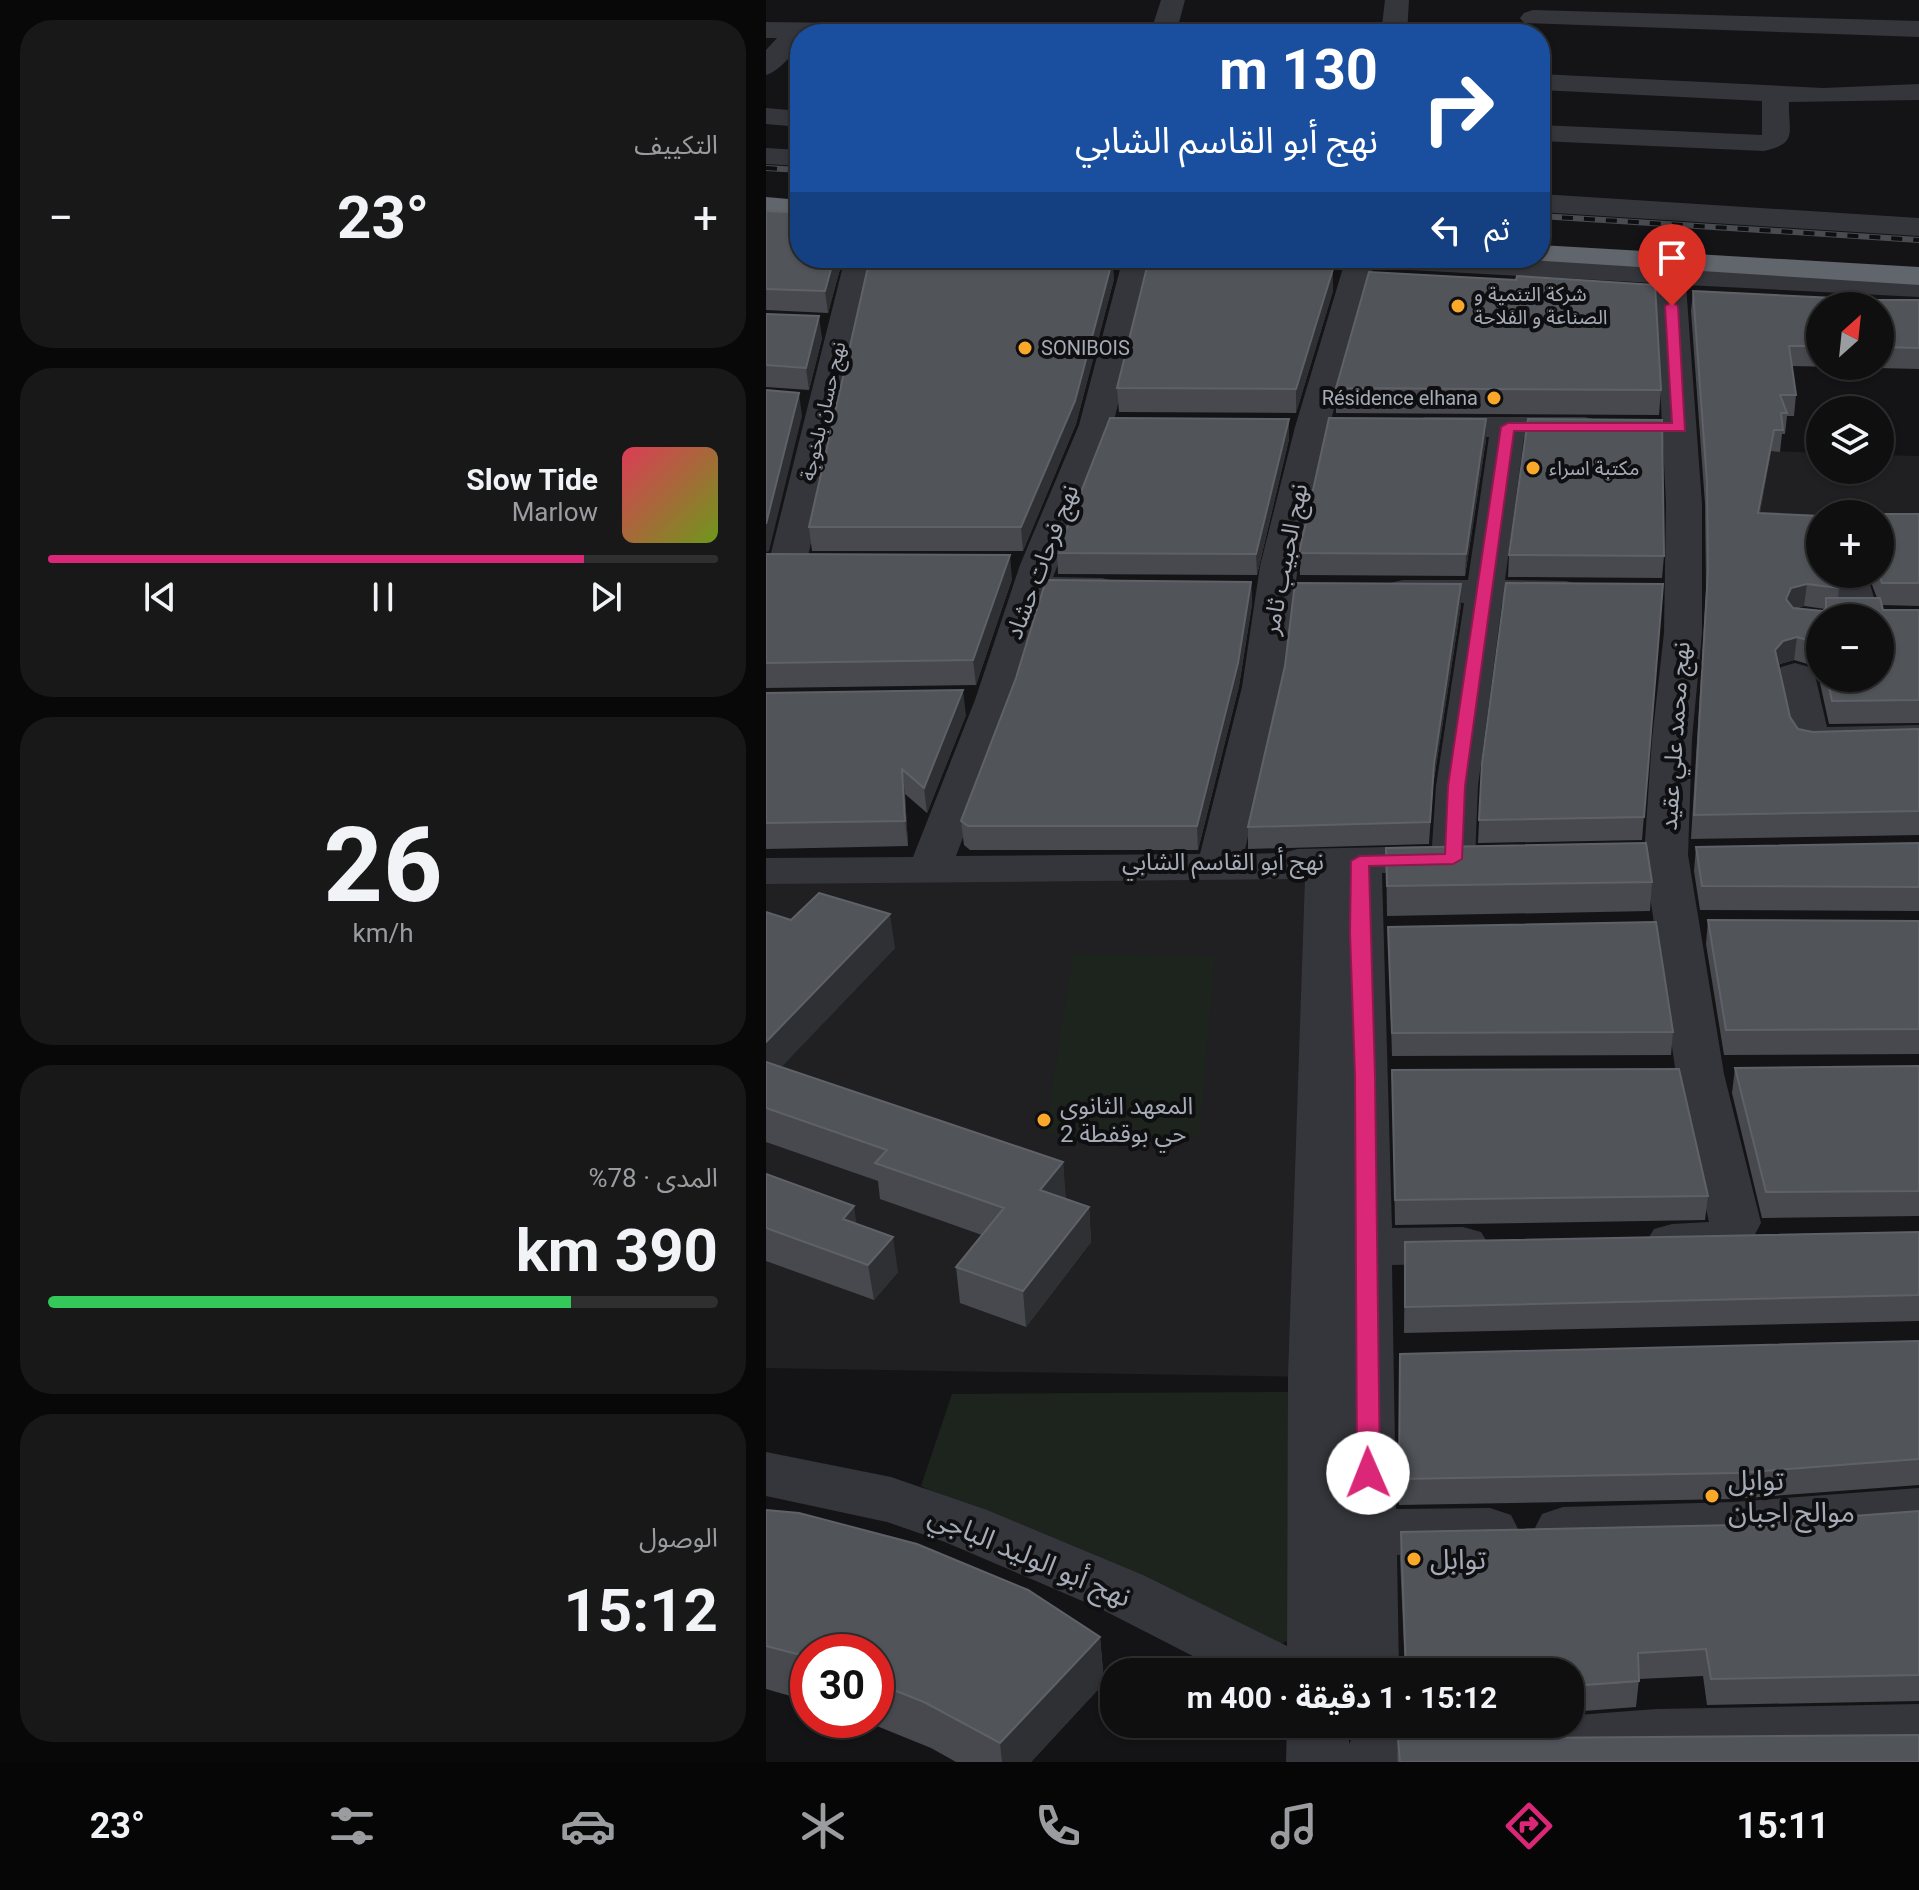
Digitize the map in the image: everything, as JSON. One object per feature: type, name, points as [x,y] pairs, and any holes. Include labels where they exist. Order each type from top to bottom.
[{"type":"highway","points":[[766,192],[790,193]]},
{"type":"highway","points":[[766,206],[790,208]]},
{"type":"highway","points":[[1550,240],[1919,260]]},
{"type":"highway","points":[[1550,255],[1919,276]]},
{"type":"street","points":[[1166,24],[1173,0]]},
{"type":"street","points":[[1395,24],[1397,0]]},
{"type":"street","points":[[1728,0],[1735,25]]},
{"type":"street","points":[[865,24],[894,21],[927,24]]},
{"type":"street","points":[[1535,23],[1919,29]]},
{"type":"street","points":[[1550,24],[1871,53]]},
{"type":"street","points":[[766,30],[790,31]]},
{"type":"street","points":[[766,67],[790,38]]},
{"type":"street","points":[[1550,83],[1844,96],[1919,92]]},
{"type":"street","points":[[1550,133],[1764,143],[1776,139],[1775,104],[1778,94]]},
{"type":"street","points":[[766,116],[790,118]]},
{"type":"street","points":[[766,156],[790,157]]},
{"type":"street","points":[[1550,204],[1919,227]]},
{"type":"street","points":[[766,219],[790,220]]},
{"type":"street","points":[[1550,227],[1919,246]]},
{"type":"street","name":"نهج حسان بلخوجة","points":[[776,565],[828,326],[855,268]]},
{"type":"street","name":"نهج فرحات حشاد","points":[[932,863],[995,700],[1027,573],[1111,425],[1136,268]]},
{"type":"street","name":"نهج الحبيب ثامر","points":[[1220,862],[1262,687],[1274,590],[1312,427],[1358,268]]},
{"type":"street","points":[[1533,268],[1919,288]]},
{"type":"street","name":"نهج محمد علي عقيد","points":[[1624,1243],[1744,1223],[1660,927],[1666,855],[1668,592],[1684,504],[1648,428],[1670,276]]},
{"type":"street","points":[[1387,427],[1648,428]]},
{"type":"street","points":[[1453,859],[1457,786],[1508,427]]},
{"type":"street","points":[[776,565],[826,565]]},
{"type":"street","points":[[1027,573],[1138,589]]},
{"type":"street","points":[[1364,591],[1607,592]]},
{"type":"street","points":[[1795,675],[1810,740],[1919,737]]},
{"type":"street","points":[[949,701],[995,700]]},
{"type":"street","points":[[1620,856],[1713,854]]},
{"type":"street","name":"نهج أبو القاسم الشابي","points":[[766,863],[1499,858]]},
{"type":"street","points":[[1360,861],[1383,932],[1389,1075],[1365,1247],[1391,1357],[1369,1532],[1368,1658]]},
{"type":"street","points":[[766,871],[1327,866],[1315,1377],[1318,1658]]},
{"type":"street","points":[[1660,927],[1721,927]]},
{"type":"street","points":[[1652,1074],[1747,1074]]},
{"type":"street","points":[[1365,1247],[1503,1245]]},
{"type":"street","name":"نهج أبو الوليد الباجي","points":[[766,1474],[891,1500],[966,1526],[1122,1592],[1253,1658]]},
{"type":"street","points":[[1369,1532],[1733,1525],[1919,1511]]},
{"type":"street","points":[[1341,1738],[1361,1750],[1515,1746],[1656,1736],[1814,1748],[1919,1731]]},
{"type":"shaded area","points":[[1771,451],[1806,452],[1806,484],[1894,484],[1894,455],[1919,456],[1919,536],[1894,536],[1894,500],[1806,500],[1806,536],[1756,535]]},
{"type":"shaded area","name":"المعهد الثانوي حي بوقفطة 2","points":[[1327,866],[1315,1377],[766,1368],[766,871]]},
{"type":"shaded area","points":[[1073,954],[1215,956],[1199,1136],[1045,1134]]},
{"type":"shaded area","points":[[1289,1392],[1287,1641],[1268,1650],[921,1486],[952,1394]]},
{"type":"building","points":[[766,211],[790,212],[790,268],[831,268],[825,291],[766,289]]},
{"type":"building","points":[[868,268],[1110,268],[1075,401],[1021,527],[809,527]]},
{"type":"building","points":[[1147,268],[1333,269],[1296,389],[1117,388]]},
{"type":"building","points":[[1369,272],[1516,280],[1517,276],[1655,285],[1661,390],[1336,388]]},
{"type":"building","points":[[1693,291],[1806,297],[1806,346],[1789,346],[1796,395],[1780,395],[1787,413],[1781,413],[1783,430],[1774,430],[1758,513],[1806,515],[1806,584],[1791,588],[1786,599],[1793,608],[1806,609],[1806,640],[1797,637],[1783,641],[1775,650],[1790,717],[1798,729],[1813,732],[1919,729],[1919,811],[1694,815],[1708,570],[1707,482]]},
{"type":"building","points":[[1894,300],[1919,300],[1919,348],[1894,347]]},
{"type":"building","points":[[766,314],[819,316],[806,368],[766,365]]},
{"type":"building","points":[[766,390],[799,393],[766,524]]},
{"type":"building","points":[[1110,418],[1289,419],[1256,554],[1057,553]]},
{"type":"building","points":[[1329,418],[1486,419],[1466,554],[1299,553]]},
{"type":"building","points":[[1528,419],[1662,420],[1664,556],[1509,555]]},
{"type":"building","points":[[1894,514],[1919,514],[1919,583],[1894,583]]},
{"type":"building","points":[[766,554],[1010,555],[973,660],[766,663]]},
{"type":"building","points":[[1046,580],[1251,582],[1238,663],[1197,826],[968,826],[961,821],[1016,678]]},
{"type":"building","points":[[1295,583],[1461,584],[1434,764],[1430,822],[1248,827],[1285,666]]},
{"type":"building","points":[[1506,583],[1663,584],[1644,817],[1479,820],[1482,763]]},
{"type":"building","points":[[1826,598],[1880,598],[1882,604],[1826,604]]},
{"type":"building","points":[[1894,610],[1919,610],[1919,700],[1832,701],[1830,692],[1894,692]]},
{"type":"building","points":[[963,690],[924,788],[902,769],[905,821],[766,823],[766,693]]},
{"type":"building","points":[[1646,843],[1652,882],[1387,886],[1386,848]]},
{"type":"building","points":[[1919,843],[1919,887],[1702,886],[1696,847]]},
{"type":"building","points":[[819,893],[890,914],[766,1042],[766,912],[791,920]]},
{"type":"building","points":[[1708,920],[1919,921],[1919,1029],[1726,1030]]},
{"type":"building","points":[[1656,922],[1673,1032],[1392,1033],[1388,927]]},
{"type":"building","points":[[766,1062],[1063,1162],[1040,1190],[1089,1207],[1023,1291],[956,1267],[1004,1208],[875,1163],[887,1150],[766,1108]]},
{"type":"building","points":[[1919,1066],[1919,1191],[1766,1192],[1735,1068]]},
{"type":"building","points":[[1679,1069],[1708,1196],[1395,1200],[1392,1070]]},
{"type":"building","points":[[766,1174],[854,1206],[843,1219],[893,1237],[868,1265],[766,1228]]},
{"type":"building","points":[[1919,1232],[1919,1295],[1405,1307],[1405,1242]]},
{"type":"building","points":[[1919,1341],[1919,1459],[1736,1473],[1399,1479],[1400,1354]]},
{"type":"building","points":[[766,1510],[799,1513],[917,1544],[1028,1590],[1100,1637],[1000,1743],[924,1702],[894,1690],[894,1634],[790,1634],[790,1652],[766,1646]]},
{"type":"building","points":[[1919,1511],[1919,1675],[1711,1679],[1706,1649],[1638,1653],[1639,1681],[1584,1685],[1584,1658],[1406,1658],[1401,1532],[1737,1525]]},
{"type":"building","points":[[1919,1735],[1919,1762],[1400,1762],[1398,1739]]},
{"type":"railway","points":[[766,168],[790,169]]},
{"type":"railway","points":[[1550,217],[1919,240]]},
{"type":"place","name":"شركة التنمية و الصناعة و الفلاحة","points":[[1458,306]]},
{"type":"place","name":"SONIBOIS","points":[[1025,348]]},
{"type":"place","name":"Résidence elhana","points":[[1494,398]]},
{"type":"place","name":"مكتبة اسراء","points":[[1533,468]]},
{"type":"place","name":"المعهد الثانوي حي بوقفطة 2","points":[[1044,1120]]},
{"type":"place","name":"توابل موالح اجبان","points":[[1712,1496]]},
{"type":"place","name":"توابل","points":[[1414,1559]]},
{"type":"route","points":[[1368,1473],[1360,861],[1453,859],[1457,786],[1508,427],[1680,428],[1672,306]]}]
